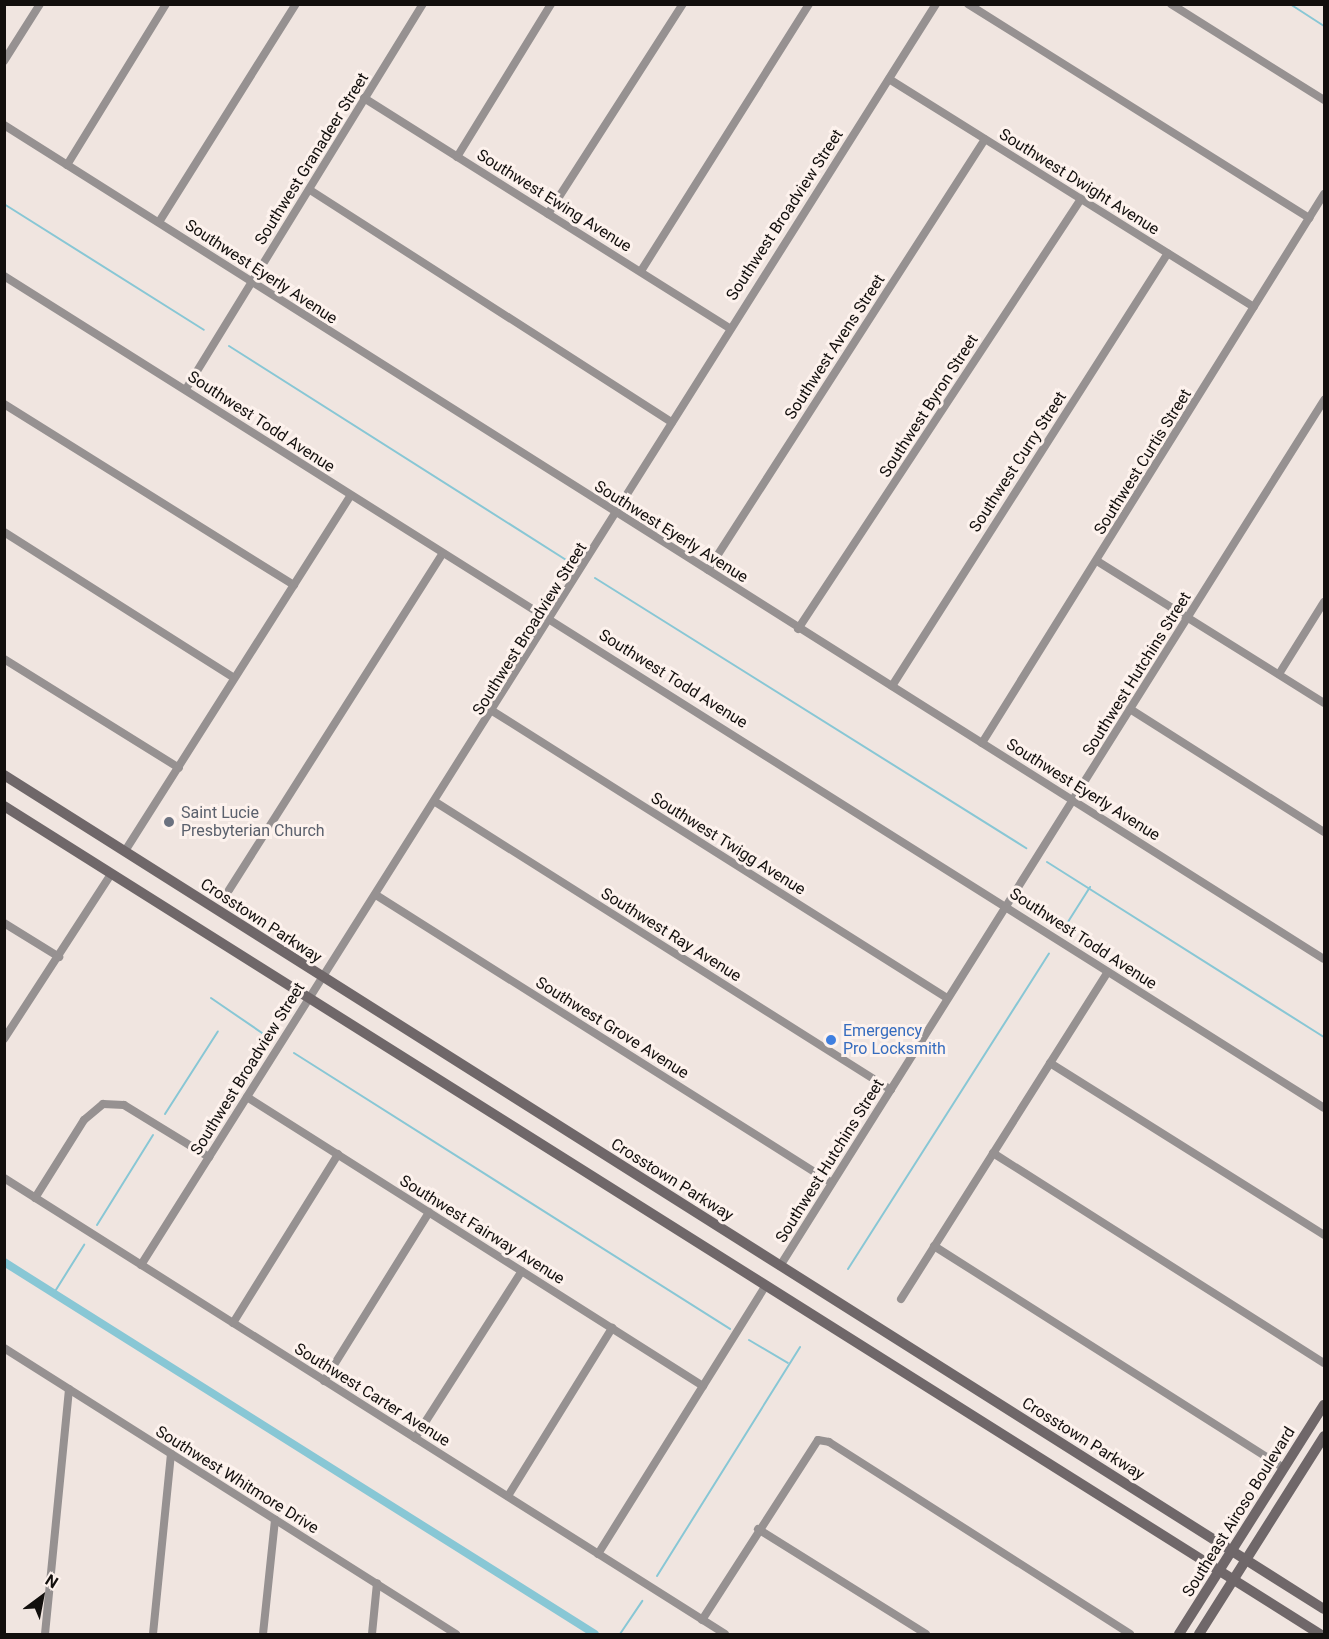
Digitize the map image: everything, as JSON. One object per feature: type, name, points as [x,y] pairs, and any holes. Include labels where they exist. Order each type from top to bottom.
[{"type":"main road","name":"Crosstown Parkway","points":[[4,775],[1324,1609]]},
{"type":"main road","points":[[4,806],[1320,1635]]},
{"type":"main road","name":"Southeast Airoso Boulevard","points":[[1179,1635],[1324,1405]]},
{"type":"main road","name":"Southeast Airoso Boulevard","points":[[1199,1635],[1324,1436]]},
{"type":"street","points":[[4,61],[40,4]]},
{"type":"street","points":[[67,165],[166,4]]},
{"type":"street","points":[[159,222],[296,4]]},
{"type":"street","name":"Southwest Granadeer Street","points":[[186,389],[423,4]]},
{"type":"street","points":[[457,157],[551,4]]},
{"type":"street","points":[[548,214],[683,4]]},
{"type":"street","points":[[641,271],[809,4]]},
{"type":"street","name":"Southwest Broadview Street","points":[[141,1264],[309,997],[553,619],[729,328],[936,4]]},
{"type":"street","points":[[968,4],[1309,218]]},
{"type":"street","points":[[1171,4],[1324,100]]},
{"type":"street","name":"Southwest Dwight Avenue","points":[[889,79],[1254,307]]},
{"type":"street","name":"Southwest Ewing Avenue","points":[[364,98],[729,328]]},
{"type":"street","name":"Southwest Eyerly Avenue","points":[[4,125],[616,514],[1324,959]]},
{"type":"street","name":"Southwest Avens Street","points":[[708,570],[985,139]]},
{"type":"street","points":[[310,190],[672,422]]},
{"type":"street","name":"Southwest Curtis Street","points":[[982,743],[1324,194]]},
{"type":"street","name":"Southwest Byron Street","points":[[798,628],[1081,199]]},
{"type":"street","name":"Southwest Curry Street","points":[[892,686],[1168,253]]},
{"type":"street","name":"Southwest Todd Avenue","points":[[4,276],[186,389],[442,555],[553,619],[1324,1108]]},
{"type":"street","name":"Southwest Hutchins Street","points":[[780,1266],[1324,400]]},
{"type":"street","points":[[4,404],[294,585]]},
{"type":"street","points":[[125,851],[350,496]]},
{"type":"street","points":[[4,532],[234,678]]},
{"type":"street","points":[[229,890],[442,555]]},
{"type":"street","points":[[1097,561],[1324,703]]},
{"type":"street","points":[[1279,674],[1324,602]]},
{"type":"street","points":[[4,658],[178,768]]},
{"type":"street","points":[[1130,709],[1324,832]]},
{"type":"street","name":"Southwest Twigg Avenue","points":[[494,712],[947,998]]},
{"type":"street","name":"Southwest Ray Avenue","points":[[436,803],[891,1090]]},
{"type":"street","points":[[4,1039],[111,874]]},
{"type":"street","name":"Southwest Grove Avenue","points":[[376,895],[832,1183]]},
{"type":"street","points":[[4,923],[59,957]]},
{"type":"street","points":[[901,1299],[1108,972]]},
{"type":"street","points":[[1050,1062],[1324,1235]]},
{"type":"street","name":"Southwest Fairway Avenue","points":[[247,1097],[703,1386]]},
{"type":"street","points":[[35,1198],[84,1120],[103,1104],[124,1105],[209,1157]]},
{"type":"street","points":[[993,1153],[1324,1363]]},
{"type":"street","points":[[233,1323],[338,1154]]},
{"type":"street","name":"Southwest Carter Avenue","points":[[4,1178],[725,1635]]},
{"type":"street","points":[[324,1381],[429,1212]]},
{"type":"street","points":[[934,1246],[1284,1468]]},
{"type":"street","points":[[415,1438],[522,1271]]},
{"type":"street","points":[[598,1554],[766,1286]]},
{"type":"street","points":[[508,1496],[612,1328]]},
{"type":"street","name":"Southwest Whitmore Drive","points":[[4,1348],[456,1635]]},
{"type":"street","points":[[45,1635],[69,1389]]},
{"type":"street","points":[[702,1620],[758,1529],[818,1440],[829,1442],[1130,1635]]},
{"type":"street","points":[[153,1635],[171,1454]]},
{"type":"street","points":[[263,1635],[275,1520]]},
{"type":"street","points":[[758,1529],[926,1635]]},
{"type":"street","points":[[372,1635],[377,1584]]},
{"type":"waterway","points":[[1290,4],[1324,26]]},
{"type":"waterway","points":[[4,204],[204,330]]},
{"type":"waterway","points":[[229,346],[570,562]]},
{"type":"waterway","points":[[595,578],[1026,848]]},
{"type":"waterway","points":[[1047,862],[1324,1037]]},
{"type":"waterway","points":[[1066,925],[1090,887]]},
{"type":"waterway","points":[[848,1269],[1049,954]]},
{"type":"waterway","points":[[211,998],[268,1037]]},
{"type":"waterway","points":[[165,1114],[218,1031]]},
{"type":"waterway","points":[[294,1053],[730,1329]]},
{"type":"waterway","points":[[97,1225],[153,1135]]},
{"type":"waterway","points":[[54,1293],[84,1245]]},
{"type":"waterway","points":[[4,1262],[595,1634]]},
{"type":"waterway","points":[[749,1340],[788,1363]]},
{"type":"waterway","points":[[657,1576],[800,1347]]},
{"type":"waterway","points":[[620,1634],[642,1601]]},
{"type":"place","name":"Saint Lucie Presbyterian Church","points":[[169,822]]},
{"type":"place","name":"Emergency Pro Locksmith","points":[[831,1040]]}]
